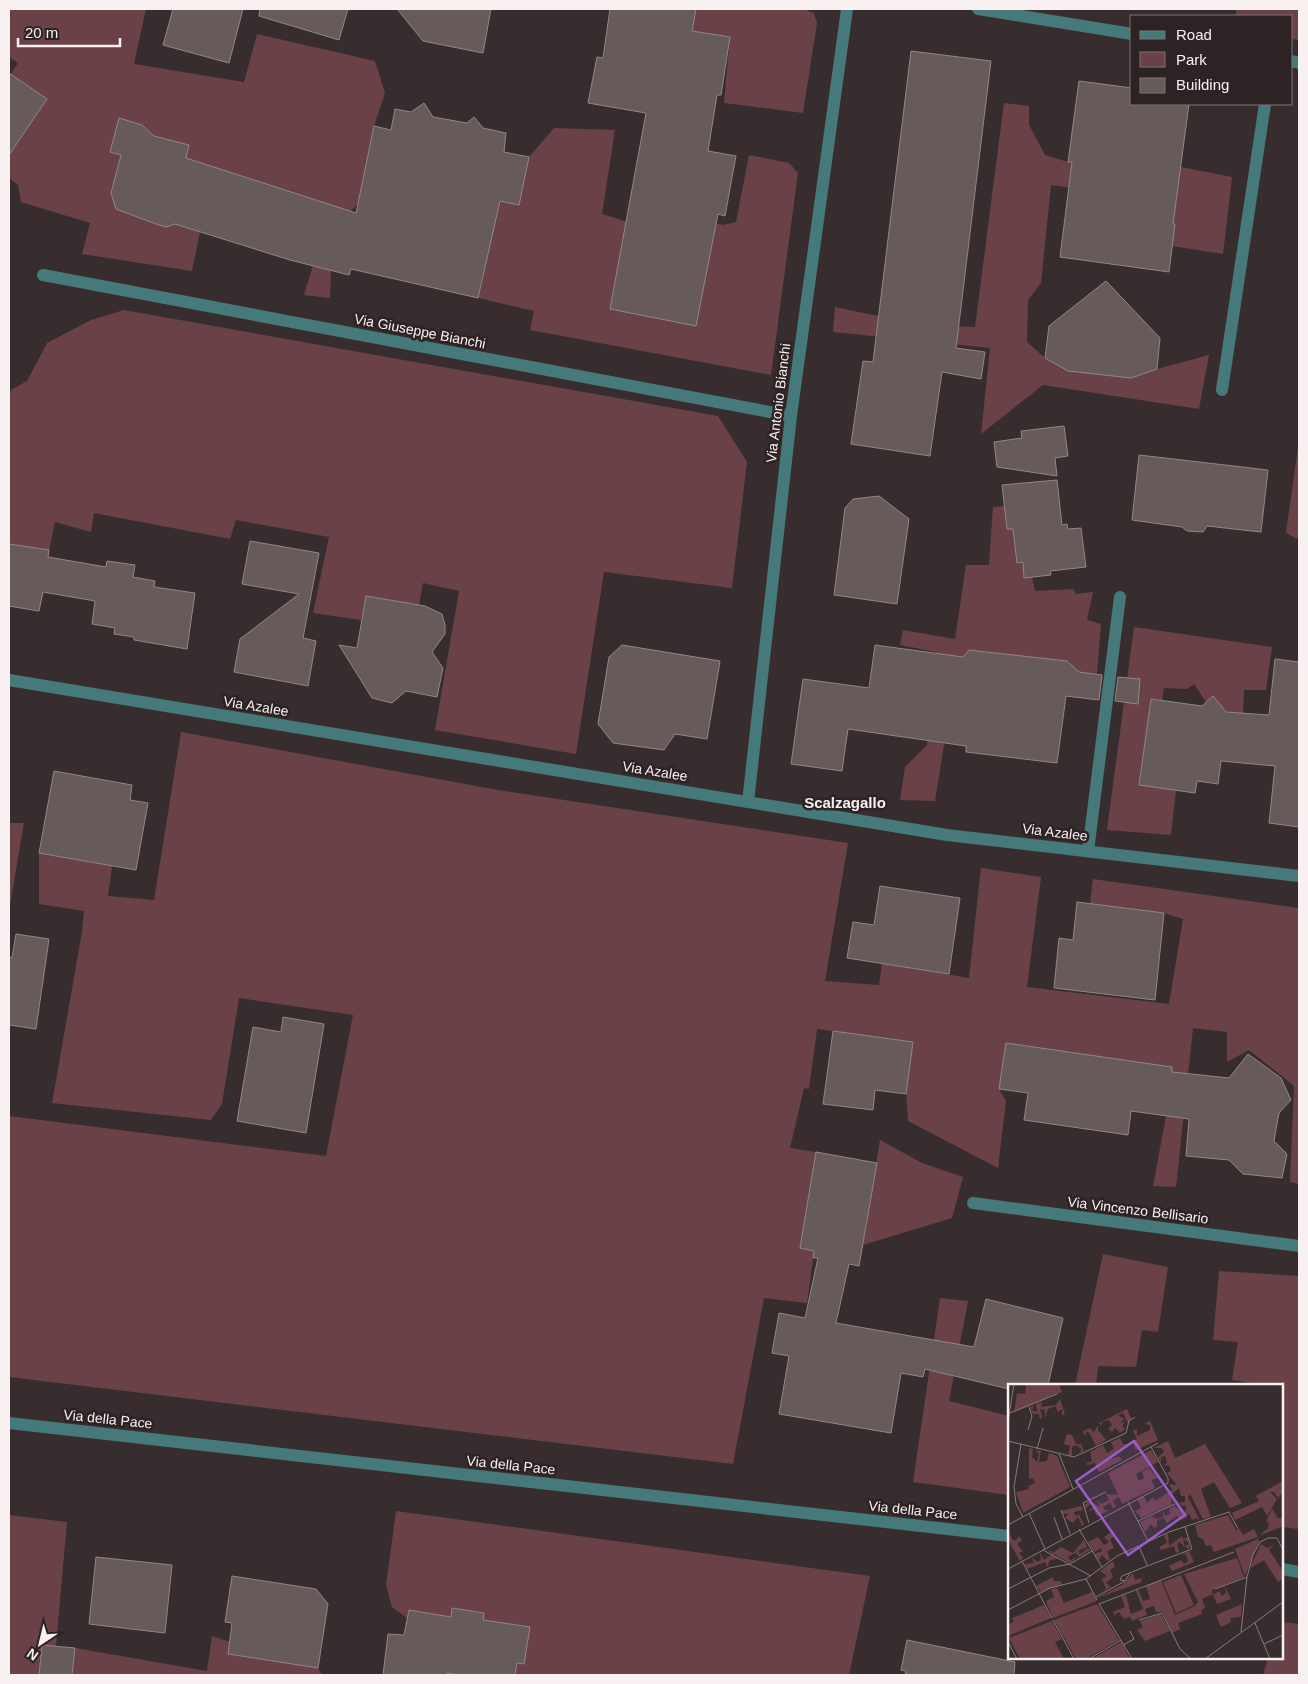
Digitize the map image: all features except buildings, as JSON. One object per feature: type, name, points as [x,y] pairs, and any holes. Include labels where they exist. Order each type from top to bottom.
[{"type":"street","name":"Via Antonio Bianchi","points":[[748,802],[791,416],[847,9]]},
{"type":"street","points":[[978,9],[1050,14],[1130,34]]},
{"type":"street","points":[[1222,390],[1265,105]]},
{"type":"street","name":"Via Giuseppe Bianchi","points":[[43,275],[791,416]]},
{"type":"street","points":[[1088,851],[1120,597]]},
{"type":"street","name":"Via Azalee","points":[[9,680],[946,835],[1299,876]]},
{"type":"street","name":"Via Vincenzo Bellisario","points":[[973,1203],[1299,1246]]},
{"type":"street","name":"Via della Pace","points":[[9,1423],[1008,1536]]},
{"type":"street","points":[[1283,1569],[1299,1572]]},
{"type":"green space","points":[[9,9],[146,9],[134,64],[244,82],[257,34],[375,61],[385,93],[374,126],[365,176],[497,215],[501,199],[519,204],[529,157],[554,128],[615,130],[602,214],[628,222],[630,205],[723,225],[736,222],[749,155],[789,163],[798,173],[771,375],[530,330],[534,311],[478,298],[492,234],[359,203],[343,218],[331,270],[330,298],[304,295],[331,206],[200,232],[192,271],[82,254],[90,223],[21,202],[18,185],[9,178],[9,155],[47,99],[11,74],[18,63],[9,57]],"holes":[[[119,119],[142,125],[154,136],[189,145],[182,172],[132,215],[116,209],[111,193],[121,155],[110,152]]]},
{"type":"green space","points":[[696,9],[803,9],[814,13],[817,23],[803,113],[724,103],[730,37],[692,31]]},
{"type":"green space","points":[[1237,9],[1299,9],[1299,40],[1293,39],[1293,15],[1235,15]]},
{"type":"green space","points":[[1004,103],[1029,106],[1029,125],[1045,155],[1068,162],[1179,177],[1181,167],[1232,177],[1223,254],[1172,246],[1175,224],[1121,217],[1124,195],[1051,185],[1041,283],[1028,300],[1027,342],[1045,358],[1066,369],[1131,378],[1209,355],[1199,409],[1043,385],[981,434],[990,348],[833,332],[835,307],[887,318],[958,327],[975,327]]},
{"type":"green space","points":[[124,310],[718,416],[747,462],[732,588],[604,572],[576,754],[435,730],[459,591],[423,583],[419,605],[366,596],[361,620],[313,613],[329,537],[236,520],[230,539],[94,513],[91,532],[55,522],[49,551],[9,544],[9,399],[11,390],[27,381],[47,343],[91,320]]},
{"type":"green space","points":[[1299,440],[1299,535],[1297,539],[1286,533]]},
{"type":"green space","points":[[1005,506],[1013,529],[1017,559],[1023,562],[1024,578],[1032,577],[1035,591],[1073,589],[1076,594],[1093,592],[1087,620],[1101,624],[1097,674],[1079,672],[1067,661],[969,650],[957,665],[935,801],[900,800],[905,767],[927,745],[936,652],[900,645],[903,630],[955,639],[966,565],[989,565],[993,507]]},
{"type":"green space","points":[[1134,627],[1272,647],[1266,690],[1244,690],[1243,714],[1226,712],[1212,701],[1206,702],[1194,684],[1187,689],[1164,688],[1162,700],[1151,699],[1139,785],[1176,790],[1171,835],[1107,830]]},
{"type":"green space","points":[[181,732],[498,790],[848,843],[825,981],[879,985],[882,963],[969,978],[981,868],[1041,877],[1027,987],[1169,1004],[1183,919],[1164,913],[1090,904],[1093,879],[1299,908],[1299,1184],[1290,1182],[1294,1086],[1249,1050],[1227,1062],[1227,1032],[1193,1028],[1176,1187],[1153,1186],[1166,1116],[1172,1067],[1138,1063],[999,1089],[1006,1101],[998,1168],[908,1121],[906,1094],[913,1042],[817,1029],[809,1089],[804,1088],[790,1148],[816,1152],[814,1251],[807,1303],[764,1298],[733,1464],[9,1377],[9,1116],[326,1156],[353,1015],[239,998],[222,1104],[211,1120],[52,1103],[84,911],[39,904],[39,853],[112,866],[108,896],[154,900]]},
{"type":"green space","points":[[9,823],[24,823],[9,911]]},
{"type":"green space","points":[[880,1140],[922,1163],[963,1177],[952,1218],[863,1245]]},
{"type":"green space","points":[[1103,1254],[1168,1267],[1158,1332],[1142,1330],[1136,1367],[1098,1366],[1096,1384],[1075,1384]]},
{"type":"green space","points":[[1219,1271],[1299,1276],[1299,1529],[1283,1527],[1283,1384],[1259,1384],[1232,1380],[1238,1342],[1213,1340]]},
{"type":"green space","points":[[940,1298],[968,1301],[949,1401],[1008,1416],[1008,1495],[913,1482]]},
{"type":"green space","points":[[396,1511],[870,1576],[849,1675],[515,1675],[517,1663],[524,1664],[530,1627],[483,1620],[484,1613],[452,1608],[451,1617],[409,1610],[407,1618],[392,1607],[386,1585]]},
{"type":"green space","points":[[9,1515],[67,1522],[56,1646],[42,1645],[39,1675],[9,1675]]},
{"type":"green space","points":[[1283,1622],[1299,1624],[1299,1675],[1263,1675],[1268,1659],[1283,1659]]},
{"type":"green space","points":[[212,1636],[230,1642],[229,1654],[318,1668],[322,1675],[72,1675],[75,1648],[207,1671]]},
{"type":"district","name":"Scalzagallo","points":[[845,802]]}]
